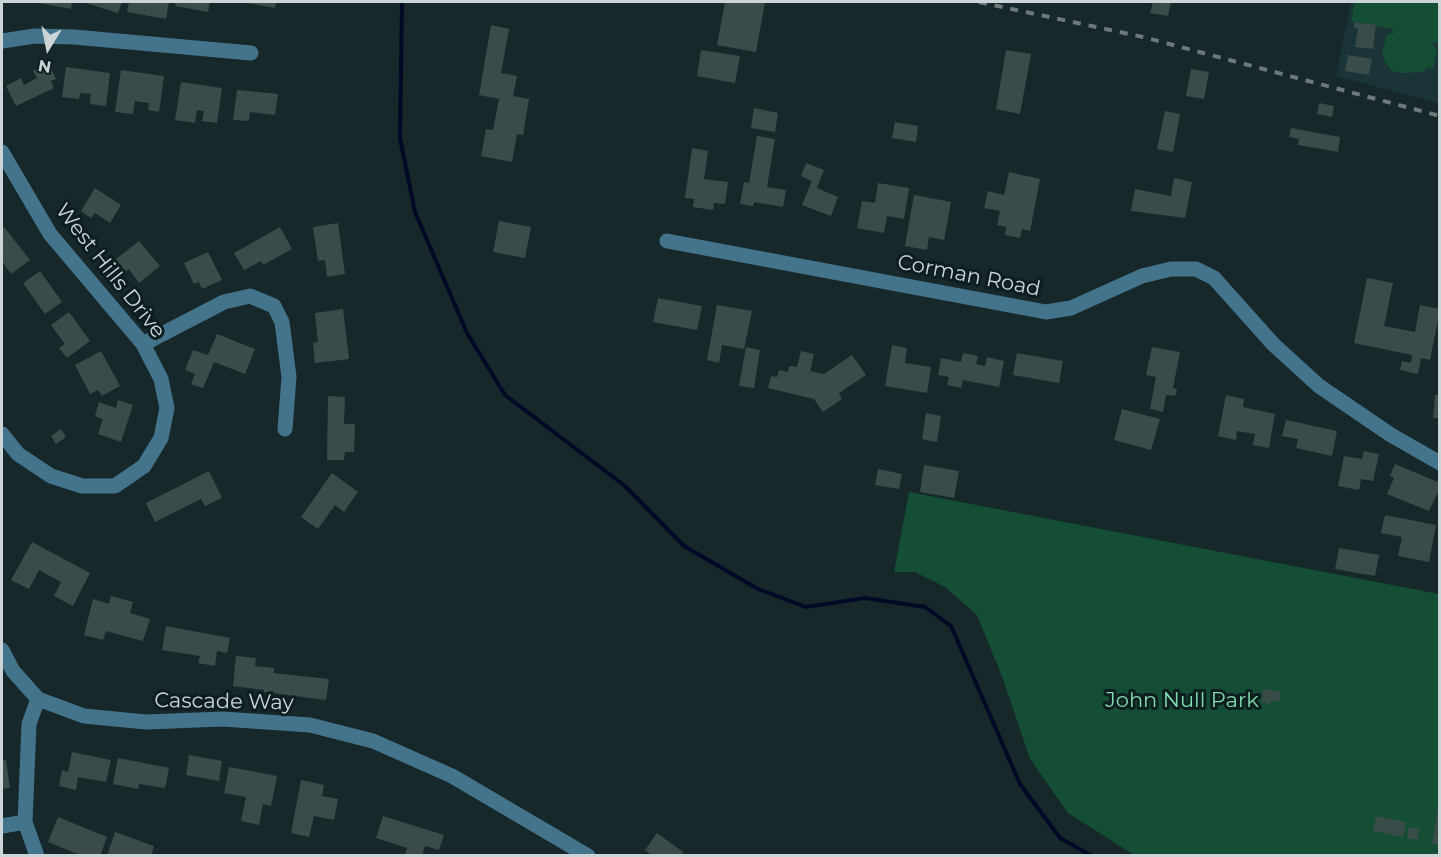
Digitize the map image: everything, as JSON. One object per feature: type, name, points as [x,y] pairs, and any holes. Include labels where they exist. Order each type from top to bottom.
[{"type":"street","points":[[2,41],[35,36],[74,37],[251,53]]},
{"type":"street","name":"West Hills Drive","points":[[2,152],[50,234],[143,344],[161,379],[167,408],[161,438],[144,466],[115,486],[82,486],[51,476],[18,454],[2,434]]},
{"type":"street","name":"Corman Road","points":[[667,241],[1046,312],[1071,308],[1142,276],[1171,269],[1196,269],[1214,278],[1273,344],[1319,386],[1391,435],[1440,463]]},
{"type":"street","points":[[143,344],[224,302],[250,296],[274,306],[282,322],[289,377],[285,429]]},
{"type":"street","name":"Cascade Way","points":[[2,650],[14,671],[38,699],[84,716],[146,722],[223,719],[310,725],[373,741],[452,776],[582,854]]},
{"type":"street","points":[[37,855],[25,822],[29,724],[38,699]]},
{"type":"street","points":[[2,826],[25,822]]},
{"type":"shaded area","points":[[1351,2],[1439,2],[1439,103],[1336,76]]},
{"type":"green space","points":[[1355,2],[1439,2],[1439,43],[1432,42],[1437,51],[1433,68],[1422,72],[1392,71],[1382,54],[1387,34],[1393,33],[1393,29],[1351,21]]},
{"type":"green space","name":"John Null Park","points":[[909,492],[1439,594],[1439,855],[1134,855],[1068,813],[1030,759],[1003,679],[977,615],[945,587],[915,572],[894,572]]},
{"type":"building","points":[[34,2],[72,2],[71,9]]},
{"type":"building","points":[[83,2],[122,2],[118,13]]},
{"type":"building","points":[[129,2],[169,2],[166,19],[127,12]]},
{"type":"building","points":[[176,2],[210,2],[208,12],[175,6]]},
{"type":"building","points":[[241,2],[276,2],[275,8]]},
{"type":"building","points":[[725,2],[765,2],[756,52],[717,45]]},
{"type":"building","points":[[1153,2],[1171,2],[1168,16],[1150,13]]},
{"type":"building","points":[[1354,22],[1376,25],[1373,49],[1355,47],[1358,29],[1354,28]]},
{"type":"building","points":[[491,25],[509,29],[501,73],[517,76],[513,96],[529,99],[523,135],[517,134],[512,162],[481,156],[486,129],[493,130],[499,99],[479,95]]},
{"type":"building","points":[[701,50],[740,56],[735,83],[697,76]]},
{"type":"building","points":[[1006,50],[1031,54],[1020,114],[996,109]]},
{"type":"building","points":[[1348,55],[1372,59],[1369,75],[1345,71]]},
{"type":"building","points":[[49,64],[56,79],[51,81],[54,88],[16,106],[6,86],[21,78],[24,85],[37,78],[33,71]]},
{"type":"building","points":[[66,67],[110,73],[106,106],[90,104],[91,94],[80,93],[79,99],[62,97]]},
{"type":"building","points":[[1191,69],[1209,72],[1204,99],[1186,96]]},
{"type":"building","points":[[121,70],[164,76],[159,112],[148,110],[149,103],[135,101],[133,114],[115,112]]},
{"type":"building","points":[[181,82],[222,88],[217,123],[202,121],[204,111],[197,110],[195,123],[175,120]]},
{"type":"building","points":[[237,90],[278,94],[275,115],[250,112],[249,121],[233,120]]},
{"type":"building","points":[[1319,103],[1334,106],[1332,117],[1317,114]]},
{"type":"building","points":[[754,108],[778,113],[775,132],[751,128]]},
{"type":"building","points":[[1165,111],[1180,114],[1173,152],[1157,149]]},
{"type":"building","points":[[895,122],[918,126],[916,142],[892,138]]},
{"type":"building","points":[[1291,128],[1340,137],[1338,152],[1298,145],[1299,139],[1289,137]]},
{"type":"building","points":[[757,136],[775,139],[767,187],[786,190],[783,207],[754,202],[753,206],[740,204],[744,182],[749,183]]},
{"type":"building","points":[[692,148],[708,151],[704,179],[728,182],[725,204],[714,203],[713,210],[693,207],[694,199],[685,198]]},
{"type":"building","points":[[806,163],[824,170],[817,188],[838,197],[831,216],[802,205],[812,181],[801,176]]},
{"type":"building","points":[[1009,172],[1040,179],[1030,231],[1022,229],[1020,238],[1005,235],[1006,227],[997,225],[1000,211],[984,208],[988,191],[1004,195]]},
{"type":"building","points":[[1174,178],[1192,182],[1185,218],[1131,211],[1135,189],[1171,196]]},
{"type":"building","points":[[878,183],[909,188],[904,219],[887,216],[884,233],[857,228],[862,201],[875,203]]},
{"type":"building","points":[[95,188],[121,205],[110,223],[95,213],[91,218],[81,211]]},
{"type":"building","points":[[914,195],[951,202],[944,240],[929,237],[927,250],[905,246]]},
{"type":"building","points":[[499,221],[531,227],[525,258],[493,252]]},
{"type":"building","points":[[338,223],[345,274],[327,277],[325,260],[318,261],[313,227]]},
{"type":"building","points":[[4,227],[30,260],[11,274],[2,261],[2,229]]},
{"type":"building","points":[[280,227],[292,249],[263,265],[261,261],[244,270],[234,253]]},
{"type":"building","points":[[139,241],[160,266],[139,283],[129,269],[120,276],[110,264]]},
{"type":"building","points":[[208,252],[222,280],[202,289],[199,282],[194,284],[184,263]]},
{"type":"building","points":[[40,271],[62,302],[45,314],[23,283]]},
{"type":"building","points":[[1367,278],[1393,283],[1384,326],[1415,332],[1420,305],[1440,309],[1430,360],[1421,358],[1418,374],[1400,370],[1402,361],[1411,363],[1412,355],[1354,343]]},
{"type":"building","points":[[658,298],[702,306],[697,330],[653,322]]},
{"type":"building","points":[[717,305],[752,311],[744,349],[722,345],[719,363],[707,360]]},
{"type":"building","points":[[343,309],[349,359],[315,363],[313,343],[318,342],[315,313]]},
{"type":"building","points":[[69,312],[90,341],[67,358],[59,348],[65,344],[51,325]]},
{"type":"building","points":[[217,334],[255,349],[245,374],[214,362],[203,388],[191,384],[195,374],[185,370],[193,350],[208,355]]},
{"type":"building","points":[[892,345],[907,348],[905,363],[931,367],[927,393],[885,386]]},
{"type":"building","points":[[746,347],[760,350],[754,388],[739,386]]},
{"type":"building","points":[[1152,347],[1180,352],[1173,388],[1177,389],[1175,396],[1166,395],[1163,412],[1150,409],[1156,377],[1146,375]]},
{"type":"building","points":[[101,351],[120,386],[102,396],[98,390],[90,394],[75,365]]},
{"type":"building","points":[[801,351],[814,354],[810,371],[824,374],[852,355],[866,375],[839,393],[842,399],[823,412],[814,399],[768,388],[771,376],[777,377],[779,370],[788,372],[789,366],[797,367]]},
{"type":"building","points":[[963,353],[978,356],[976,364],[985,366],[987,357],[1004,361],[999,387],[963,380],[961,388],[947,385],[949,377],[938,375],[941,358],[961,362]]},
{"type":"building","points":[[1017,353],[1063,361],[1059,383],[1013,375]]},
{"type":"building","points":[[1226,395],[1244,399],[1243,407],[1275,414],[1269,448],[1253,445],[1255,434],[1237,431],[1236,440],[1218,436]]},
{"type":"building","points":[[1435,395],[1440,395],[1440,418],[1433,418]]},
{"type":"building","points":[[328,396],[345,397],[344,424],[355,424],[354,452],[345,452],[344,460],[327,460]]},
{"type":"building","points":[[118,400],[133,405],[121,442],[98,434],[103,419],[95,416],[99,402],[116,408]]},
{"type":"building","points":[[1122,409],[1160,419],[1151,450],[1114,440]]},
{"type":"building","points":[[926,413],[941,416],[937,442],[922,439]]},
{"type":"building","points":[[1286,420],[1337,431],[1332,456],[1296,448],[1298,439],[1282,436]]},
{"type":"building","points":[[61,429],[66,437],[56,444],[51,436]]},
{"type":"building","points":[[1364,451],[1379,454],[1373,481],[1361,479],[1359,490],[1338,486],[1344,456],[1362,459]]},
{"type":"building","points":[[1395,464],[1440,483],[1440,488],[1429,511],[1387,494],[1394,478],[1390,476]]},
{"type":"building","points":[[924,465],[959,471],[954,498],[920,492]]},
{"type":"building","points":[[878,469],[902,474],[899,489],[875,485]]},
{"type":"building","points":[[209,471],[222,498],[205,506],[201,499],[155,522],[146,503]]},
{"type":"building","points":[[332,473],[358,492],[344,512],[335,505],[318,529],[301,517]]},
{"type":"building","points":[[1385,515],[1436,525],[1429,562],[1398,556],[1402,537],[1381,533]]},
{"type":"building","points":[[32,542],[90,573],[73,606],[54,596],[61,582],[39,570],[29,589],[11,580]]},
{"type":"building","points":[[1339,548],[1379,555],[1375,576],[1335,569]]},
{"type":"building","points":[[111,596],[133,602],[130,613],[150,619],[143,641],[106,631],[103,640],[84,635],[93,599],[109,604]]},
{"type":"building","points":[[166,626],[230,638],[227,653],[217,651],[215,666],[198,663],[200,656],[162,650]]},
{"type":"building","points":[[236,656],[256,658],[255,666],[274,668],[274,673],[329,679],[326,700],[233,686]]},
{"type":"building","points":[[1263,689],[1281,692],[1279,702],[1271,700],[1270,704],[1261,702]]},
{"type":"building","points":[[72,752],[111,760],[106,782],[78,777],[76,790],[59,786],[62,770],[68,772]]},
{"type":"building","points":[[189,755],[222,761],[219,781],[186,775]]},
{"type":"building","points":[[118,758],[169,768],[165,788],[139,784],[138,789],[113,784]]},
{"type":"building","points":[[2,760],[6,760],[10,788],[2,789]]},
{"type":"building","points":[[229,767],[277,776],[271,806],[263,804],[259,825],[241,821],[246,797],[224,793]]},
{"type":"building","points":[[301,780],[324,785],[322,796],[338,799],[334,820],[314,816],[309,837],[291,833]]},
{"type":"building","points":[[1438,808],[1440,808],[1440,845],[1432,843]]},
{"type":"building","points":[[383,816],[444,835],[439,850],[425,846],[422,856],[410,856],[405,854],[407,848],[376,838]]},
{"type":"building","points":[[1376,816],[1406,822],[1403,837],[1373,831]]},
{"type":"building","points":[[58,817],[107,837],[100,856],[82,856],[48,842]]},
{"type":"building","points":[[1409,827],[1420,829],[1417,840],[1407,838]]},
{"type":"building","points":[[115,832],[154,846],[151,856],[107,856]]},
{"type":"building","points":[[657,833],[683,852],[681,856],[653,856],[645,850]]},
{"type":"waterway","points":[[402,2],[400,138],[415,212],[467,333],[505,395],[625,486],[684,546],[758,589],[806,607],[865,598],[925,607],[951,626],[1020,784],[1060,838],[1092,856]]},
{"type":"railway","points":[[979,2],[1143,37],[1440,116]]}]
